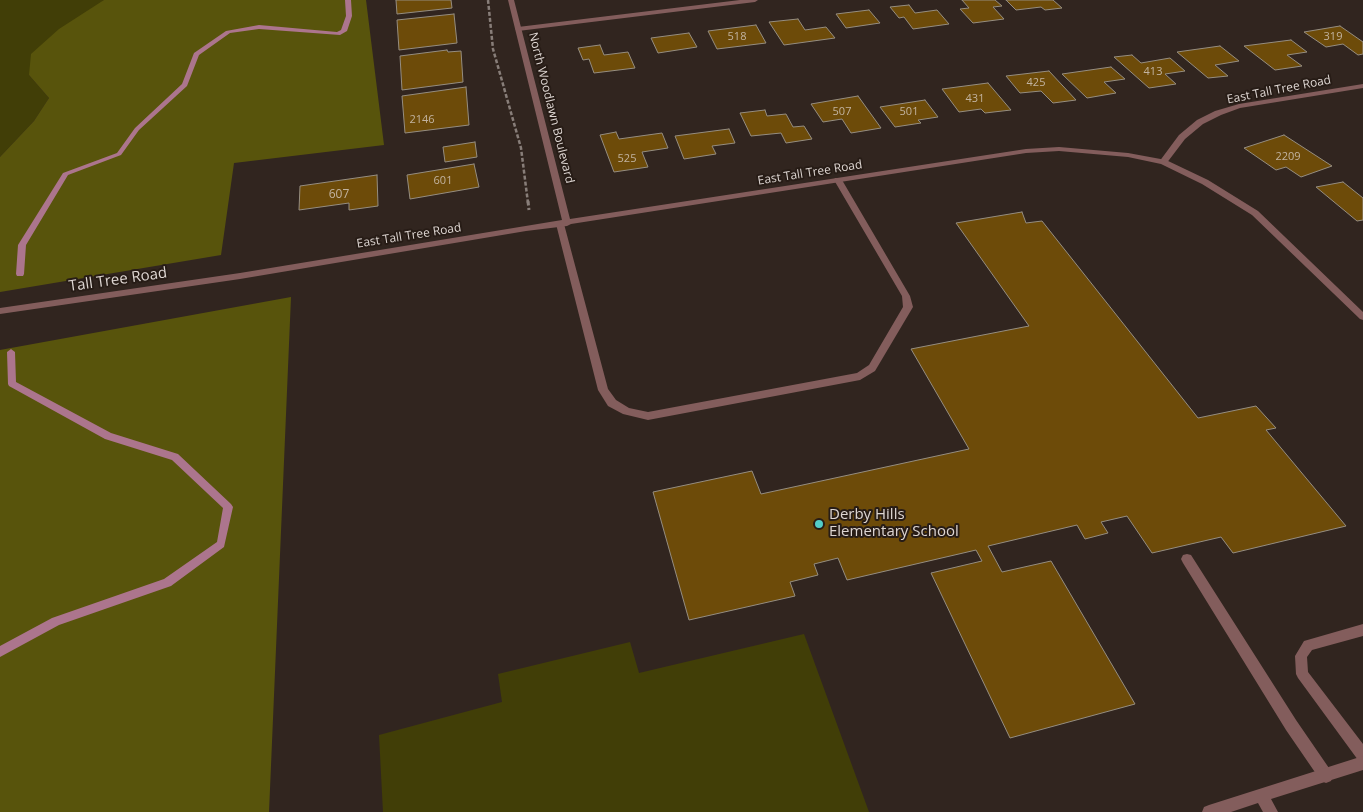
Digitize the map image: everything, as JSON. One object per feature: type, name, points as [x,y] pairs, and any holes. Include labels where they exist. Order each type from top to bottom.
[{"type":"street","name":"North Woodlawn Boulevard","points":[[511,0],[603,390],[612,403],[627,411],[648,416],[860,376],[872,368],[908,307],[906,296],[838,180]]},
{"type":"street","points":[[518,29],[755,0]]},
{"type":"street","name":"East Tall Tree Road","points":[[240,276],[526,228],[1026,151],[1059,149],[1093,151],[1163,162],[1182,137],[1200,122],[1218,113],[1239,106],[1363,86]]},
{"type":"street","points":[[1163,162],[1205,182],[1244,204],[1363,317]]},
{"type":"street","name":"Tall Tree Road","points":[[0,311],[240,276]]},
{"type":"street","points":[[1187,559],[1291,725],[1326,776]]},
{"type":"street","points":[[1363,630],[1308,645],[1301,656],[1302,674],[1363,755]]},
{"type":"street","points":[[1209,812],[1363,763]]},
{"type":"street","points":[[1261,796],[1271,812]]},
{"type":"path","points":[[488,0],[493,49],[521,148],[529,213]]},
{"type":"shaded area","points":[[0,0],[104,0],[29,75],[49,98],[34,121],[0,157]]},
{"type":"shaded area","points":[[104,0],[366,0],[384,145],[234,163],[221,255],[0,292],[0,157],[34,121],[49,98],[29,75],[31,54],[59,29]]},
{"type":"shaded area","points":[[291,297],[269,812],[0,812],[0,350]]},
{"type":"shaded area","points":[[804,634],[869,812],[383,812],[379,735],[502,702],[498,674],[630,642],[639,673]]},
{"type":"building","points":[[396,0],[451,0],[452,8],[397,14]]},
{"type":"building","points":[[962,0],[995,0],[1002,6],[993,7],[1004,19],[973,23],[960,9],[969,8]]},
{"type":"building","points":[[1006,0],[1053,0],[1062,8],[1045,10],[1041,7],[1016,10]]},
{"type":"building","points":[[909,5],[915,13],[937,10],[949,24],[913,29],[904,17],[899,18],[890,7]]},
{"type":"building","points":[[869,10],[880,23],[846,28],[836,14]]},
{"type":"building","points":[[454,14],[457,43],[399,50],[397,20]]},
{"type":"building","points":[[798,19],[805,30],[826,27],[835,38],[784,45],[769,22]]},
{"type":"building","points":[[756,25],[766,43],[717,49],[708,31]]},
{"type":"building","points":[[1340,26],[1363,42],[1363,54],[1358,55],[1343,44],[1326,47],[1304,32]]},
{"type":"building","points":[[689,33],[697,47],[658,53],[651,38]]},
{"type":"building","points":[[1291,40],[1307,52],[1287,55],[1302,66],[1275,70],[1244,46]]},
{"type":"building","points":[[600,45],[604,55],[628,52],[635,68],[594,73],[589,59],[583,60],[578,48]]},
{"type":"building","points":[[1220,46],[1239,61],[1215,65],[1228,76],[1208,78],[1177,52]]},
{"type":"building","points":[[447,50],[448,52],[461,51],[463,82],[402,90],[400,56]]},
{"type":"building","points":[[1132,55],[1141,63],[1170,58],[1185,71],[1165,74],[1176,84],[1149,88],[1114,57]]},
{"type":"building","points":[[1111,67],[1125,79],[1104,82],[1116,93],[1087,98],[1062,74]]},
{"type":"building","points":[[1049,71],[1076,100],[1053,103],[1041,91],[1020,93],[1006,76]]},
{"type":"building","points":[[988,83],[1011,110],[985,113],[981,109],[959,112],[942,89]]},
{"type":"building","points":[[466,87],[469,125],[405,133],[402,96]]},
{"type":"building","points":[[858,96],[881,128],[851,133],[842,119],[823,122],[811,104]]},
{"type":"building","points":[[925,100],[938,117],[918,120],[921,123],[895,127],[880,107]]},
{"type":"building","points":[[765,110],[767,116],[786,114],[793,127],[804,126],[812,139],[786,143],[781,133],[751,136],[740,113]]},
{"type":"building","points":[[729,129],[735,143],[712,146],[716,154],[684,159],[675,136]]},
{"type":"building","points":[[616,132],[619,139],[662,133],[668,148],[642,152],[648,167],[614,172],[600,135]]},
{"type":"building","points":[[1284,135],[1332,166],[1301,177],[1286,167],[1276,170],[1244,148]]},
{"type":"building","points":[[475,142],[477,157],[445,162],[443,147]]},
{"type":"building","points":[[474,164],[479,187],[410,199],[407,175]]},
{"type":"building","points":[[377,175],[378,206],[349,210],[349,203],[299,210],[300,186]]},
{"type":"building","points":[[1343,182],[1363,198],[1363,220],[1357,221],[1316,187]]},
{"type":"building","points":[[1022,212],[1026,223],[1042,221],[1198,418],[1256,406],[1276,428],[1266,430],[1346,526],[1233,553],[1221,537],[1152,553],[1127,516],[1101,522],[1108,533],[1085,539],[1077,525],[988,546],[1002,572],[1051,561],[1135,704],[1010,738],[931,573],[982,561],[976,550],[847,580],[838,558],[814,564],[818,575],[790,582],[795,596],[689,620],[653,492],[752,471],[761,494],[969,449],[911,349],[1029,326],[956,223]]},
{"type":"waterway","points":[[20,274],[22,245],[65,174],[119,154],[137,129],[185,85],[196,54],[228,32],[259,27],[338,34],[344,31],[349,16],[348,0]]},
{"type":"waterway","points":[[0,652],[56,621],[167,583],[221,544],[228,507],[175,457],[108,436],[12,384],[11,352]]},
{"type":"place","name":"Derby Hills Elementary School","points":[[819,524]]}]
